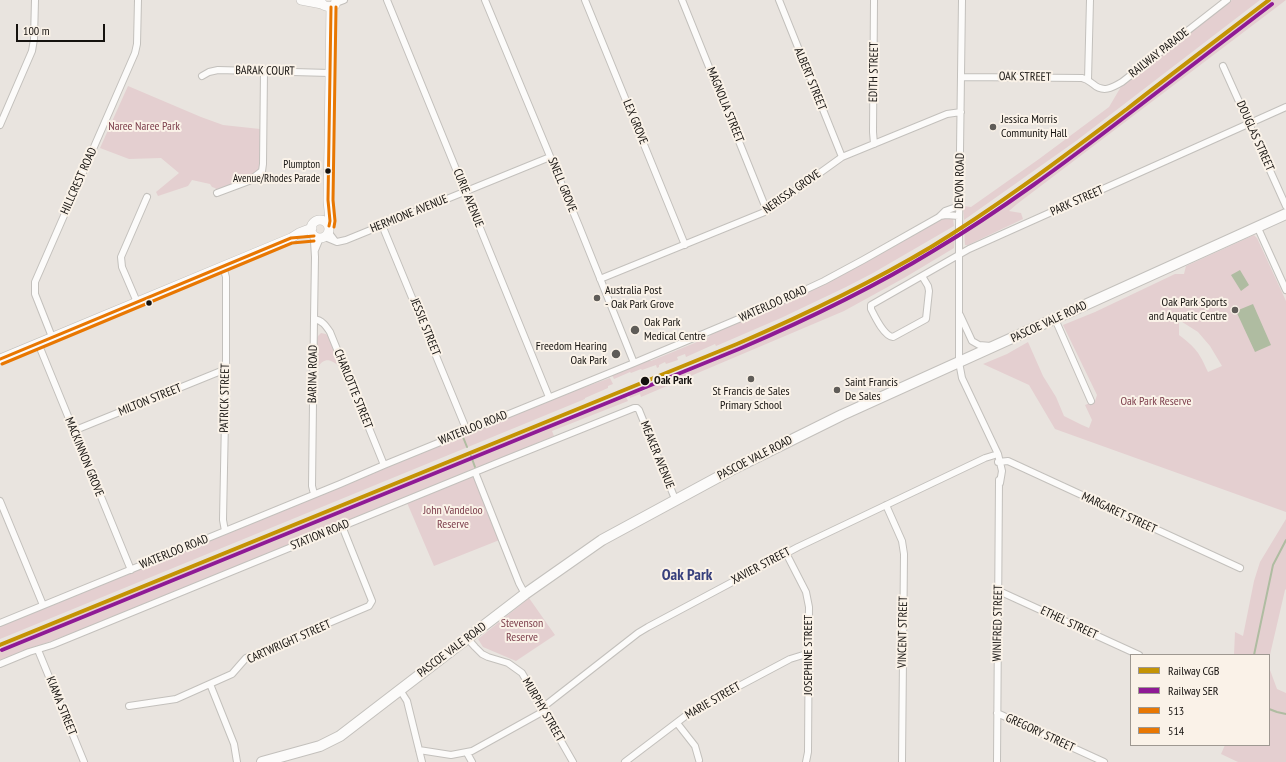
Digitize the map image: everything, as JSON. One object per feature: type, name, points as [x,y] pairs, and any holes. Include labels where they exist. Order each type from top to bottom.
[{"type":"main road","points":[[301,0],[331,3],[328,200],[330,209],[320,234]]},
{"type":"main road","points":[[320,234],[315,222],[321,221],[328,200]]},
{"type":"main road","name":"PASCOE VALE ROAD","points":[[262,762],[310,749],[332,741],[582,552],[676,499],[779,445],[1286,214]]},
{"type":"main road","points":[[0,359],[291,238],[299,233],[320,234]]},
{"type":"street","points":[[0,125],[32,51],[34,39],[35,0]]},
{"type":"street","name":"HILLCREST ROAD","points":[[52,337],[35,294],[35,282],[135,53],[137,44],[138,0]]},
{"type":"street","name":"CURIE AVENUE","points":[[387,0],[549,397]]},
{"type":"street","name":"SNELL GROVE","points":[[485,0],[634,363]]},
{"type":"street","name":"SNELL GROVE","points":[[489,0],[489,7]]},
{"type":"street","name":"LEX GROVE","points":[[585,0],[685,245]]},
{"type":"street","name":"MAGNOLIA STREET","points":[[682,0],[767,211]]},
{"type":"street","name":"ALBERT STREET","points":[[778,0],[842,157]]},
{"type":"street","name":"EDITH STREET","points":[[874,0],[874,144]]},
{"type":"street","name":"DEVON ROAD","points":[[959,362],[959,206],[962,0]]},
{"type":"street","points":[[1088,80],[1090,0]]},
{"type":"street","name":"RAILWAY PARADE","points":[[1088,80],[1098,88],[1106,89],[1114,87],[1227,0]]},
{"type":"street","name":"DOUGLAS STREET","points":[[1223,66],[1286,206]]},
{"type":"street","name":"BARAK COURT","points":[[202,76],[209,72],[218,70],[330,73]]},
{"type":"street","points":[[217,193],[249,181],[262,171],[264,71]]},
{"type":"street","name":"OAK STREET","points":[[961,77],[1082,78],[1088,80]]},
{"type":"street","name":"PARK STREET","points":[[922,276],[928,286],[929,291],[928,316],[924,321],[894,337],[890,337],[871,309],[873,304],[960,253],[1286,107]]},
{"type":"street","name":"NERISSA GROVE","points":[[600,279],[767,211],[842,157],[947,114],[961,112]]},
{"type":"street","name":"HERMIONE AVENUE","points":[[320,234],[335,241],[346,240],[550,157]]},
{"type":"street","points":[[137,302],[122,267],[121,257],[147,197]]},
{"type":"street","name":"WATERLOO ROAD","points":[[939,217],[945,211],[959,206]]},
{"type":"street","name":"WATERLOO ROAD","points":[[0,623],[762,310],[824,281],[939,217],[946,215],[959,216]]},
{"type":"street","name":"JESSIE STREET","points":[[382,225],[467,431]]},
{"type":"street","points":[[1257,226],[1286,290]]},
{"type":"street","name":"BARINA ROAD","points":[[314,494],[312,486],[315,254],[320,234]]},
{"type":"street","name":"PATRICK STREET","points":[[223,266],[226,277],[223,520],[225,531]]},
{"type":"street","points":[[959,314],[972,342],[979,345],[997,346]]},
{"type":"street","name":"CHARLOTTE STREET","points":[[314,319],[323,323],[330,332],[384,465]]},
{"type":"street","points":[[1055,319],[1091,401]]},
{"type":"street","name":"MACKINNON GROVE","points":[[38,343],[131,570]]},
{"type":"street","name":"WINIFRED STREET","points":[[959,362],[962,378],[996,454],[1000,483],[997,762]]},
{"type":"street","name":"MILTON STREET","points":[[73,431],[226,368]]},
{"type":"street","name":"STATION ROAD","points":[[0,664],[52,645],[634,408],[639,410]]},
{"type":"street","name":"MEAKER AVENUE","points":[[639,410],[676,499]]},
{"type":"street","name":"XAVIER STREET","points":[[419,750],[443,755],[451,755],[467,753],[479,748],[543,709],[638,633],[786,553],[996,454]]},
{"type":"street","name":"MARGARET STREET","points":[[998,462],[1008,462],[1240,568]]},
{"type":"street","points":[[474,472],[519,583],[525,594]]},
{"type":"street","points":[[0,501],[43,605]]},
{"type":"street","name":"VINCENT STREET","points":[[886,505],[902,541],[904,554],[902,762]]},
{"type":"street","name":"CARTWRIGHT STREET","points":[[210,684],[232,674],[246,658],[367,608],[371,605],[372,601],[342,526]]},
{"type":"street","name":"JOSEPHINE STREET","points":[[786,553],[804,586],[808,598],[808,752],[806,762]]},
{"type":"street","name":"ETHEL STREET","points":[[999,592],[1137,654]]},
{"type":"street","name":"MURPHY STREET","points":[[467,638],[482,654],[508,663],[522,673],[573,762]]},
{"type":"street","name":"KIAMA STREET","points":[[38,650],[84,762]]},
{"type":"street","name":"MARIE STREET","points":[[625,762],[692,711],[790,658],[809,655]]},
{"type":"street","points":[[129,706],[176,699],[210,684],[234,744],[237,762]]},
{"type":"street","points":[[400,690],[407,701],[422,762]]},
{"type":"street","name":"GREGORY STREET","points":[[997,713],[1104,762]]},
{"type":"street","points":[[677,723],[695,746],[699,760]]},
{"type":"street","points":[[467,753],[472,762]]},
{"type":"green space","points":[[1232,0],[1260,0],[1076,141],[964,220],[963,206],[971,207],[1109,107],[1122,85]]},
{"type":"green space","points":[[1272,0],[1286,0],[1009,211],[1021,213],[1023,219],[968,245],[965,245],[964,230],[1017,194],[1072,153]]},
{"type":"green space","name":"Naree Naree Park","points":[[128,86],[223,125],[260,129],[262,148],[260,167],[258,171],[242,182],[217,190],[210,184],[192,180],[188,186],[158,196],[156,192],[179,173],[161,158],[129,159],[100,148]]},
{"type":"green space","points":[[943,217],[950,217],[953,219],[954,226],[846,287],[781,318],[716,346],[715,344],[686,357],[685,354],[677,357],[678,360],[666,364],[665,362],[657,368],[656,365],[631,373],[630,372],[614,379],[612,375],[709,337],[711,334],[802,295],[880,254]]},
{"type":"green space","points":[[955,235],[954,248],[844,311],[641,397],[640,394],[630,398],[629,395],[646,390],[645,387],[720,356],[719,354],[864,288]]},
{"type":"green space","name":"Oak Park Reserve","points":[[1254,235],[1257,238],[1286,301],[1286,512],[1055,429],[1029,385],[983,364],[1007,354],[1028,342],[1043,376],[1056,397],[1064,416],[1089,428],[1092,420],[1085,405],[1095,401],[1097,395],[1063,325],[1095,312],[1175,274],[1184,274],[1186,266]],"holes":[[[1179,320],[1198,332],[1210,346],[1222,366],[1208,372],[1196,351],[1179,335]]]},
{"type":"green space","points":[[321,333],[328,336],[340,367],[328,360],[320,364],[317,368],[317,340]]},
{"type":"green space","points":[[610,378],[613,384],[585,399],[0,639],[0,626],[554,398]]},
{"type":"green space","name":"John Vandeloo Reserve","points":[[626,397],[628,401],[552,431],[554,436],[472,470],[502,539],[434,566],[405,498],[439,484],[81,630],[0,660],[0,648],[12,642],[542,426],[613,400]]},
{"type":"green space","points":[[1286,519],[1285,590],[1270,655],[1234,654],[1235,632],[1243,636],[1254,581],[1260,562]]},
{"type":"green space","name":"Stevenson Reserve","points":[[529,598],[555,635],[516,661],[483,647],[478,639]]},
{"type":"green space","points":[[1270,670],[1277,689],[1286,693],[1286,762],[1238,762],[1221,754],[1225,746],[1270,746]]},
{"type":"shaded area","points":[[1240,270],[1249,285],[1241,291],[1231,275]]},
{"type":"shaded area","points":[[1253,304],[1271,345],[1255,352],[1236,311]]},
{"type":"waterway","points":[[463,437],[467,447]]},
{"type":"waterway","points":[[471,456],[475,467]]},
{"type":"waterway","points":[[1254,654],[1273,565],[1286,540]]},
{"type":"waterway","points":[[1270,709],[1286,714]]},
{"type":"rail line","name":"CGB","points":[[0,645],[737,344],[787,322],[860,286],[908,261],[957,231],[1006,198],[1127,109],[1269,0]]},
{"type":"rail line","name":"SER","points":[[2,650],[739,349],[838,303],[910,265],[1009,202],[1082,149],[1272,4]]},
{"type":"transit line","name":"513","points":[[329,226],[328,200],[331,7]]},
{"type":"transit line","name":"514","points":[[334,227],[335,221],[333,200],[336,7]]},
{"type":"transit line","name":"513","points":[[0,359],[291,238],[314,236]]},
{"type":"transit line","name":"514","points":[[2,364],[292,243],[314,241]]},
{"type":"place","name":"Jessica Morris Community Hall","points":[[993,127]]},
{"type":"place","name":"Plumpton Avenue/Rhodes Parade","points":[[328,171]]},
{"type":"place","name":"Australia Post - Oak Park Grove","points":[[597,298]]},
{"type":"place","name":"Oak Park Sports and Aquatic Centre","points":[[1235,310]]},
{"type":"place","name":"Oak Park Medical Centre","points":[[635,330]]},
{"type":"place","name":"Freedom Hearing Oak Park","points":[[616,354]]},
{"type":"place","name":"St Francis de Sales Primary School","points":[[751,379]]},
{"type":"place","name":"Oak Park","points":[[645,381]]},
{"type":"place","name":"Saint Francis De Sales","points":[[837,390]]},
{"type":"district","name":"Oak Park","points":[[687,575]]}]
